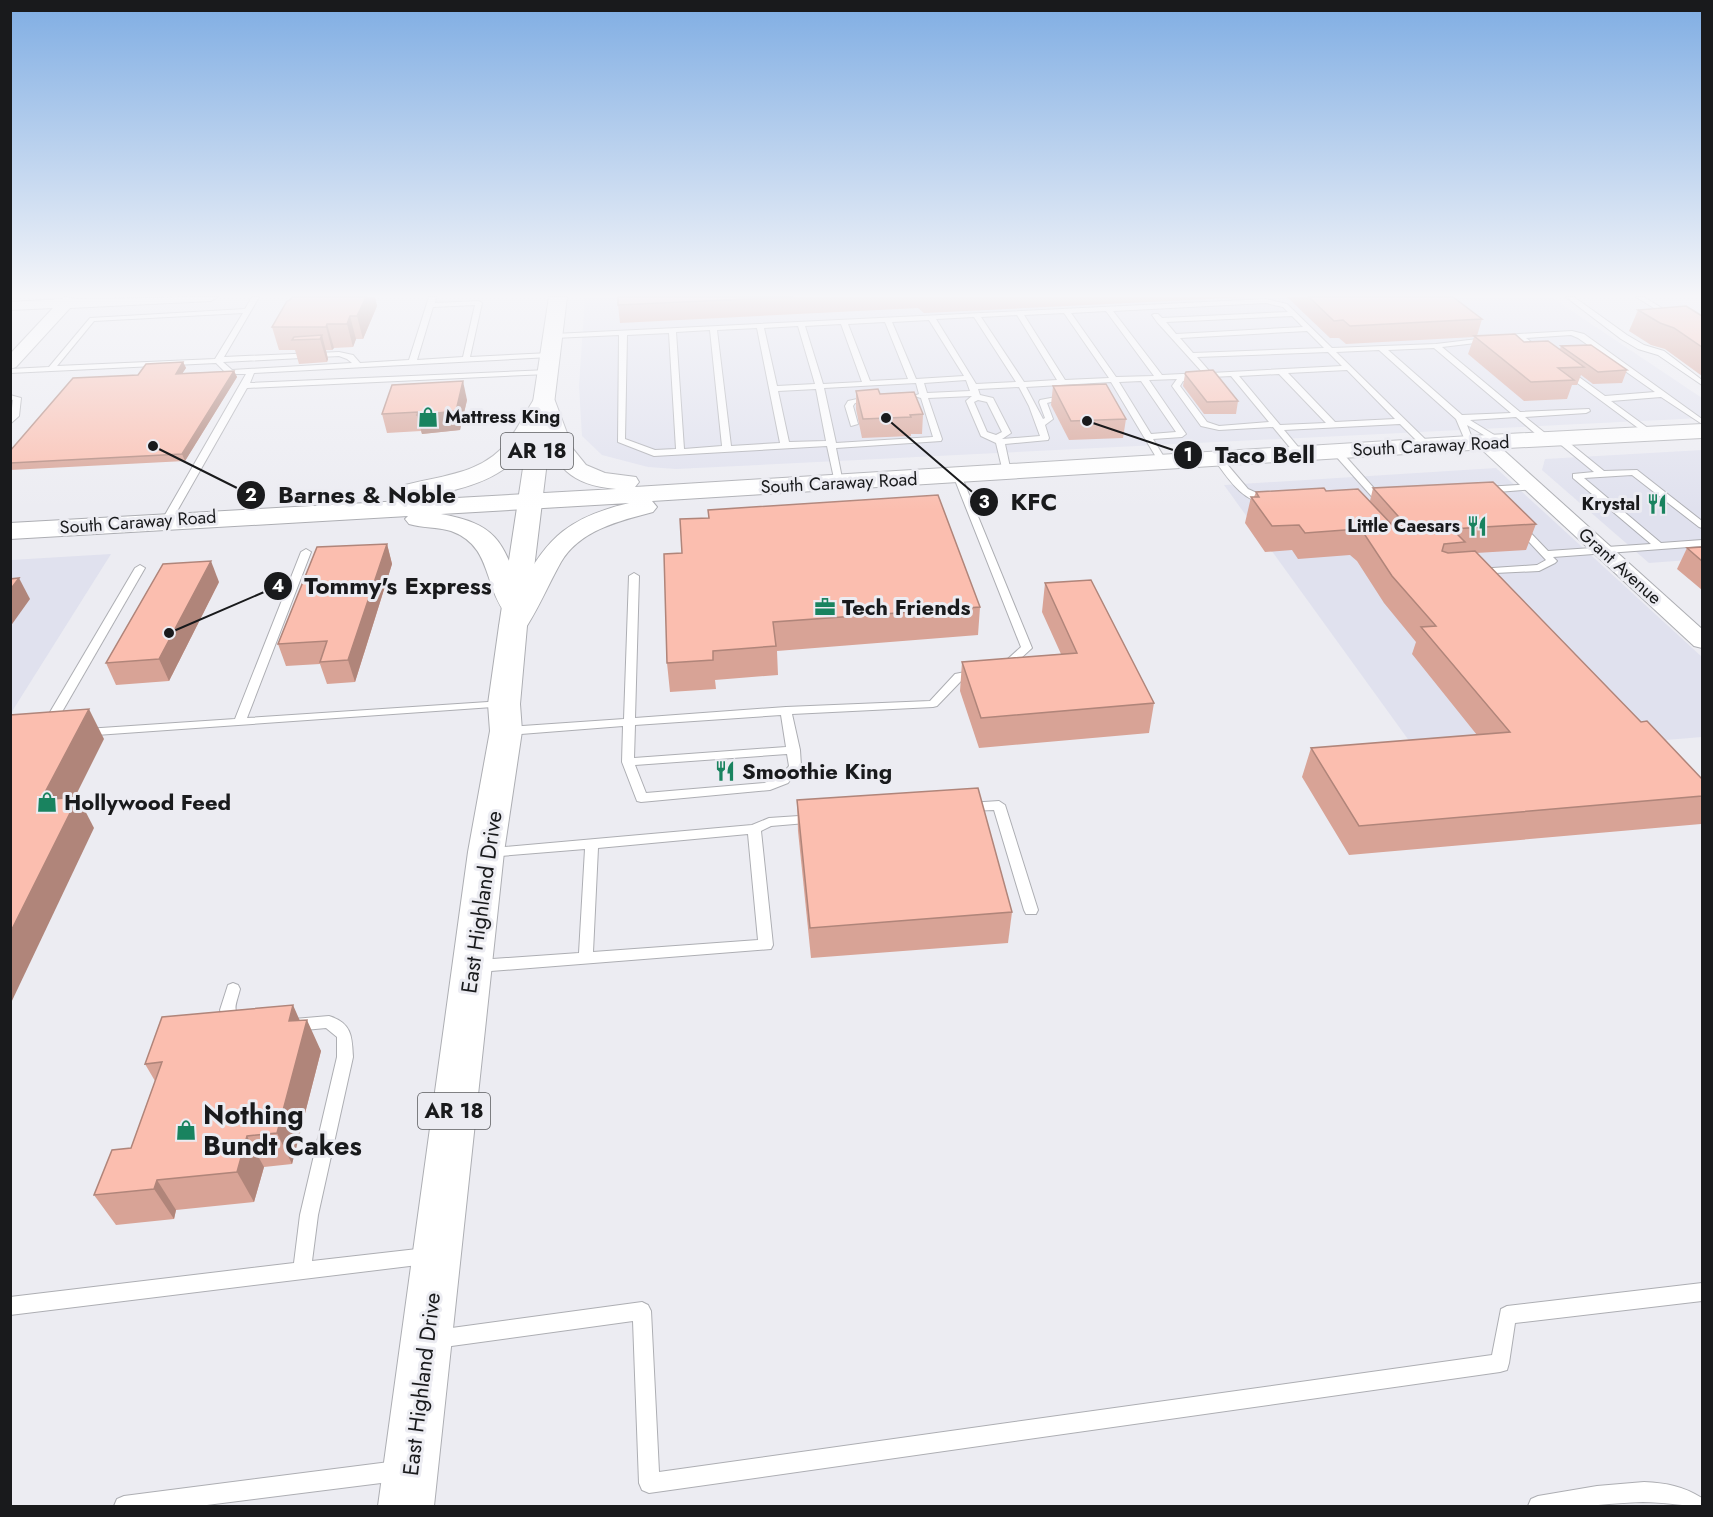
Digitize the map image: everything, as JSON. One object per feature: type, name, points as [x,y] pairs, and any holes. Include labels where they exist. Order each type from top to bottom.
[{"type":"main road","name":"East Highland Drive","points":[[408,1488],[435,1255],[505,717],[515,617],[549,368]]},
{"type":"main road","points":[[544,401],[568,463],[580,473],[588,476],[621,482],[692,481],[789,486]]},
{"type":"main road","points":[[237,516],[448,484],[480,472],[501,461],[512,452],[544,401]]},
{"type":"main road","name":"South Caraway Road","points":[[10,531],[166,520],[839,483],[1485,442],[1702,431]]},
{"type":"main road","points":[[237,516],[328,514],[439,520],[453,523],[481,538],[492,550],[515,617],[527,606],[549,560],[558,547],[584,527],[632,510],[789,486]]},
{"type":"street","name":"Grant Avenue","points":[[1485,442],[1702,641]]},
{"type":"lane","points":[[10,371],[73,368]]},
{"type":"lane","points":[[226,368],[230,372],[308,368]]},
{"type":"lane","points":[[244,386],[419,368]]},
{"type":"lane","points":[[622,368],[621,440],[654,453],[785,445],[832,445],[860,440],[938,439],[924,396],[910,368]]},
{"type":"lane","points":[[675,368],[680,452]]},
{"type":"lane","points":[[718,368],[727,449]]},
{"type":"lane","points":[[769,368],[785,445]]},
{"type":"lane","points":[[814,368],[839,483]]},
{"type":"lane","points":[[861,368],[867,384]]},
{"type":"lane","points":[[963,368],[975,392],[990,400],[1006,433],[998,440]]},
{"type":"lane","points":[[975,392],[970,401],[984,435],[998,440],[1045,438],[1042,424],[1009,368]]},
{"type":"lane","points":[[1054,368],[1063,382]]},
{"type":"lane","points":[[1105,368],[1163,462]]},
{"type":"lane","points":[[1152,368],[1160,378]]},
{"type":"lane","points":[[1203,368],[1209,375]]},
{"type":"lane","points":[[1402,421],[1219,428],[1204,424],[1176,386],[1181,380],[1281,371],[1350,368],[1427,446]]},
{"type":"lane","points":[[1403,368],[1485,442]]},
{"type":"lane","points":[[1463,368],[1519,414],[1602,474]]},
{"type":"lane","points":[[1561,368],[1652,434]]},
{"type":"lane","points":[[1626,368],[1702,422]]},
{"type":"lane","points":[[1681,368],[1702,383]]},
{"type":"lane","points":[[166,520],[251,371]]},
{"type":"lane","points":[[1281,371],[1333,425]]},
{"type":"lane","points":[[904,397],[1063,382],[1234,375],[1300,454]]},
{"type":"lane","points":[[773,389],[969,378]]},
{"type":"lane","points":[[1144,379],[1182,434],[1148,437]]},
{"type":"lane","points":[[1604,399],[1664,394]]},
{"type":"lane","points":[[1042,424],[1049,419],[1043,402],[1077,396]]},
{"type":"lane","points":[[10,397],[17,398],[15,416],[10,422]]},
{"type":"lane","points":[[854,424],[849,406],[852,401],[877,398]]},
{"type":"lane","points":[[1116,400],[1127,403]]},
{"type":"lane","points":[[1460,418],[1586,411]]},
{"type":"lane","points":[[1460,418],[1485,442]]},
{"type":"lane","points":[[998,440],[1006,472]]},
{"type":"lane","points":[[1336,452],[1377,497]]},
{"type":"lane","points":[[1218,459],[1249,496],[1280,502]]},
{"type":"lane","points":[[1659,546],[1576,476],[1634,472],[1702,525]]},
{"type":"lane","points":[[1548,554],[1702,542],[1697,526],[1639,480],[1622,473]]},
{"type":"lane","points":[[78,733],[240,722],[505,717],[629,722],[933,704],[959,676],[1006,668],[1028,648],[957,475]]},
{"type":"lane","points":[[1491,498],[1477,491],[1533,487]]},
{"type":"lane","points":[[1366,497],[1387,496]]},
{"type":"lane","points":[[1472,572],[1539,568],[1552,561],[1548,554],[1515,522]]},
{"type":"lane","points":[[240,722],[306,552]]},
{"type":"lane","points":[[54,735],[43,736],[140,568]]},
{"type":"lane","points":[[634,576],[628,762],[640,798],[766,788],[784,780],[795,765],[786,711]]},
{"type":"lane","points":[[628,762],[794,750]]},
{"type":"lane","points":[[953,808],[999,805],[1031,910]]},
{"type":"lane","points":[[486,852],[754,829],[769,822],[827,818]]},
{"type":"lane","points":[[472,967],[766,945],[754,829]]},
{"type":"lane","points":[[586,958],[592,844]]},
{"type":"lane","points":[[233,989],[226,1010],[233,1023],[250,1029]]},
{"type":"lane","points":[[272,1027],[329,1022],[344,1034],[345,1057],[309,1215],[302,1271]]},
{"type":"lane","points":[[10,1306],[435,1255]]},
{"type":"lane","points":[[425,1341],[642,1311],[649,1483],[1500,1364],[1508,1315],[1702,1292]]},
{"type":"lane","points":[[124,1506],[408,1488]]},
{"type":"lane","points":[[1547,1506],[1648,1490],[1688,1498],[1696,1506]]},
{"type":"shaded area","points":[[580,368],[1657,368],[1702,398],[1702,418],[676,469],[648,467],[602,455],[582,436]]},
{"type":"shaded area","points":[[1702,450],[1702,559],[1649,563],[1542,470],[1545,459]]},
{"type":"shaded area","points":[[1496,468],[1702,657],[1702,737],[1423,760],[1224,485]]},
{"type":"shaded area","points":[[111,554],[11,713],[11,560]]},
{"type":"building","points":[[143,368],[180,368],[176,374],[234,371],[182,454],[10,463],[10,451],[73,378],[138,375]]},
{"type":"building","points":[[1513,368],[1563,368],[1558,368],[1574,380],[1531,382]]},
{"type":"building","points":[[1592,368],[1624,368],[1627,370],[1598,372]]},
{"type":"building","points":[[1213,370],[1238,401],[1207,402],[1185,374],[1186,372]]},
{"type":"building","points":[[463,381],[456,411],[417,415],[418,412],[382,414],[392,385]]},
{"type":"building","points":[[1106,384],[1126,419],[1071,421],[1053,386]]},
{"type":"building","points":[[878,389],[880,394],[914,392],[923,414],[910,415],[911,417],[863,419],[856,391]]},
{"type":"building","points":[[1493,482],[1536,524],[1452,529],[1465,542],[1444,544],[1442,551],[1448,553],[1475,551],[1641,722],[1647,721],[1702,779],[1702,796],[1359,826],[1311,748],[1510,732],[1421,627],[1436,626],[1392,576],[1365,535],[1358,529],[1305,533],[1299,525],[1272,526],[1251,497],[1259,497],[1256,492],[1324,488],[1326,491],[1358,489],[1398,531],[1406,525],[1373,488]]},
{"type":"building","name":"Tech Friends","points":[[938,495],[980,607],[773,622],[776,646],[713,651],[713,660],[667,663],[664,554],[682,553],[680,519],[709,518],[708,510]]},
{"type":"building","points":[[387,544],[348,660],[320,662],[327,641],[278,644],[317,547]]},
{"type":"building","points":[[1702,547],[1702,561],[1687,548]]},
{"type":"building","points":[[211,561],[159,659],[106,663],[163,564]]},
{"type":"building","points":[[19,578],[10,590],[10,579]]},
{"type":"building","points":[[1091,580],[1154,703],[981,718],[962,662],[1077,653],[1045,583]]},
{"type":"building","points":[[89,709],[41,800],[78,797],[10,933],[10,715]]},
{"type":"building","points":[[978,788],[1012,912],[810,928],[797,800]]},
{"type":"building","points":[[293,1005],[289,1021],[307,1020],[277,1133],[247,1136],[237,1172],[157,1180],[154,1189],[94,1195],[112,1150],[131,1148],[162,1062],[145,1064],[162,1017]]},
{"type":"place","name":"Mattress King","points":[[428,417]]},
{"type":"place","name":"KFC","points":[[886,418]]},
{"type":"place","name":"Taco Bell","points":[[1087,421]]},
{"type":"place","name":"Barnes & Noble","points":[[153,446]]},
{"type":"place","name":"Krystal","points":[[1657,504]]},
{"type":"place","name":"Little Caesars","points":[[1477,526]]},
{"type":"place","name":"Tech Friends","points":[[825,607]]},
{"type":"place","name":"Tommy's Express","points":[[169,633]]},
{"type":"place","name":"Smoothie King","points":[[725,771]]},
{"type":"place","name":"Hollywood Feed","points":[[47,802]]},
{"type":"place","name":"Nothing Bundt Cakes","points":[[186,1130]]}]
